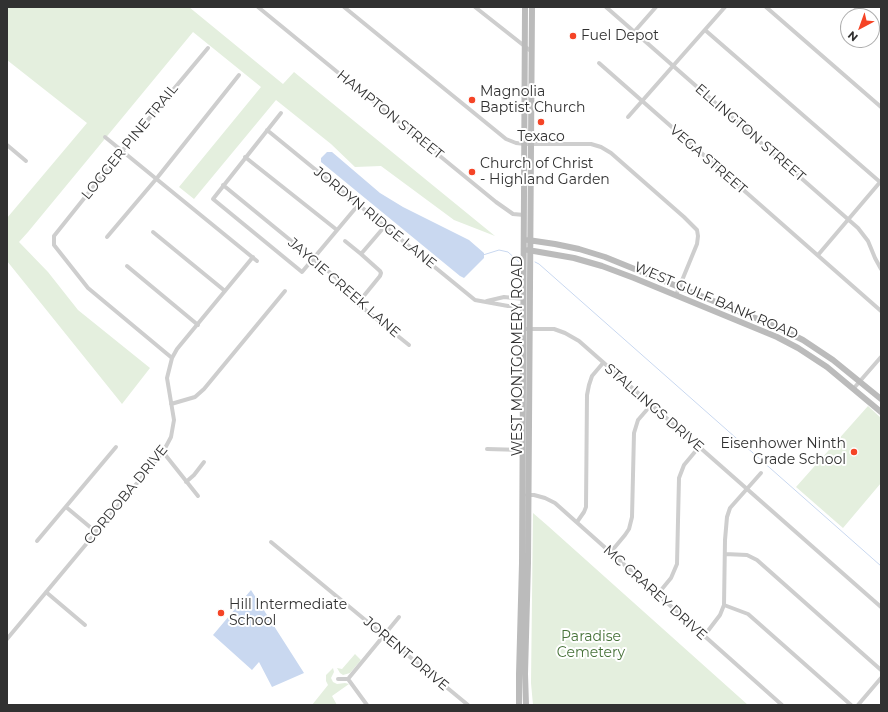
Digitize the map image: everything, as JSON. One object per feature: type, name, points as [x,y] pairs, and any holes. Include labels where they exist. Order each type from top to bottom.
[{"type":"main road","name":"WEST MONTGOMERY ROAD","points":[[525,7],[528,144],[526,705]]},
{"type":"main road","name":"WEST MONTGOMERY ROAD","points":[[527,240],[524,215],[532,52],[532,7]]},
{"type":"main road","name":"WEST GULF BANK ROAD","points":[[527,240],[579,249],[605,257],[680,286],[780,328],[803,340],[834,360],[881,399]]},
{"type":"main road","name":"WEST MONTGOMERY ROAD","points":[[519,705],[526,495],[523,450],[527,329],[524,299],[527,250]]},
{"type":"main road","name":"WEST GULF BANK ROAD","points":[[527,250],[574,258],[602,266],[776,337],[798,348],[827,367],[881,412]]},
{"type":"main road","points":[[602,266],[605,257]]},
{"type":"main road","points":[[737,320],[741,311]]},
{"type":"main road","points":[[798,348],[803,340]]},
{"type":"street","name":"HAMPTON STREET","points":[[258,7],[496,202],[513,214],[524,215]]},
{"type":"street","points":[[344,7],[506,139],[516,143],[528,144],[591,144],[601,147],[611,153],[697,230],[697,244],[676,295]]},
{"type":"street","points":[[475,7],[532,52]]},
{"type":"street","name":"ELLINGTON STREET","points":[[606,7],[848,219],[864,235],[881,269]]},
{"type":"street","points":[[634,32],[656,7]]},
{"type":"street","points":[[628,117],[725,7]]},
{"type":"street","points":[[766,7],[881,107]]},
{"type":"street","points":[[705,30],[881,182],[818,255]]},
{"type":"street","name":"LOGGER PINE TRAIL","points":[[172,358],[88,288],[54,244],[54,236],[122,150],[208,48]]},
{"type":"street","name":"VEGA STREET","points":[[599,63],[881,311]]},
{"type":"street","points":[[107,237],[157,178],[239,75]]},
{"type":"street","points":[[281,113],[213,199],[302,272],[359,204]]},
{"type":"street","name":"JORDYN RIDGE LANE","points":[[267,130],[475,300],[508,306],[524,306]]},
{"type":"street","points":[[105,137],[257,261]]},
{"type":"street","points":[[7,145],[26,161]]},
{"type":"street","points":[[245,157],[337,230]]},
{"type":"street","name":"JAYCIE CREEK LANE","points":[[224,185],[344,284],[349,294],[358,303],[409,345]]},
{"type":"street","points":[[361,254],[385,226]]},
{"type":"street","points":[[153,232],[225,291]]},
{"type":"street","points":[[345,241],[381,273],[358,303]]},
{"type":"street","name":"CORDOBA DRIVE","points":[[7,639],[163,452],[171,437],[174,420],[167,378],[172,358],[253,257]]},
{"type":"street","points":[[127,266],[198,325]]},
{"type":"street","points":[[171,404],[194,397],[204,389],[285,291]]},
{"type":"street","points":[[484,302],[504,297],[524,299]]},
{"type":"street","name":"STALLINGS DRIVE","points":[[527,329],[554,330],[565,333],[579,341],[881,608]]},
{"type":"street","points":[[854,388],[881,357]]},
{"type":"street","points":[[577,522],[586,507],[587,395],[592,376],[603,363]]},
{"type":"street","points":[[610,553],[625,535],[632,517],[634,433],[638,420],[651,405]]},
{"type":"street","points":[[37,541],[116,447]]},
{"type":"street","points":[[657,594],[671,578],[677,564],[679,478],[684,465],[699,447]]},
{"type":"street","points":[[487,449],[523,450]]},
{"type":"street","points":[[163,452],[198,496]]},
{"type":"street","points":[[186,482],[194,475],[204,462]]},
{"type":"street","points":[[704,636],[715,622],[724,605],[727,517],[730,508],[746,488],[761,473]]},
{"type":"street","name":"MC CRAREY DRIVE","points":[[526,495],[545,498],[555,503],[782,705]]},
{"type":"street","points":[[66,507],[96,532]]},
{"type":"street","name":"JORENT DRIVE","points":[[271,542],[468,705]]},
{"type":"street","points":[[725,554],[747,556],[757,560],[881,670]]},
{"type":"street","points":[[46,592],[85,626]]},
{"type":"street","points":[[724,605],[748,614],[851,705]]},
{"type":"street","points":[[338,678],[348,678],[399,618]]},
{"type":"street","points":[[348,678],[367,705]]},
{"type":"street","points":[[858,705],[881,678]]},
{"type":"green space","points":[[7,7],[189,7],[283,84],[294,72],[495,236],[454,220],[381,166],[355,167],[331,144],[276,100],[194,199],[179,187],[261,87],[193,32],[19,242],[48,272],[78,310],[150,368],[122,404],[7,261],[7,218],[87,123],[7,60]]},
{"type":"green space","name":"Eisenhower Ninth Grade School","points":[[868,406],[881,418],[881,483],[843,528],[796,487]]},
{"type":"green space","name":"Paradise Cemetery","points":[[533,513],[748,705],[533,705],[531,683]]},
{"type":"green space","points":[[355,654],[361,660],[350,673],[343,675],[340,673],[337,668],[342,669]]},
{"type":"green space","points":[[333,668],[334,672],[331,678],[333,682],[337,684],[349,684],[332,696],[337,705],[312,705],[328,685],[326,675]]},
{"type":"water","points":[[327,152],[332,152],[380,193],[403,207],[469,240],[484,253],[484,258],[464,278],[460,276],[321,162],[321,158]]},
{"type":"water","points":[[251,590],[304,673],[272,687],[259,662],[252,670],[213,635]]},
{"type":"waterway","points":[[483,255],[499,250],[508,252],[519,262]]},
{"type":"waterway","points":[[535,262],[881,566]]},
{"type":"place","name":"Fuel Depot","points":[[573,36]]},
{"type":"place","name":"Magnolia Baptist Church","points":[[472,100]]},
{"type":"place","name":"Texaco","points":[[541,122]]},
{"type":"place","name":"Church of Christ - Highland Garden","points":[[472,172]]},
{"type":"place","name":"Eisenhower Ninth Grade School","points":[[854,452]]},
{"type":"place","name":"Hill Intermediate School","points":[[221,613]]}]
